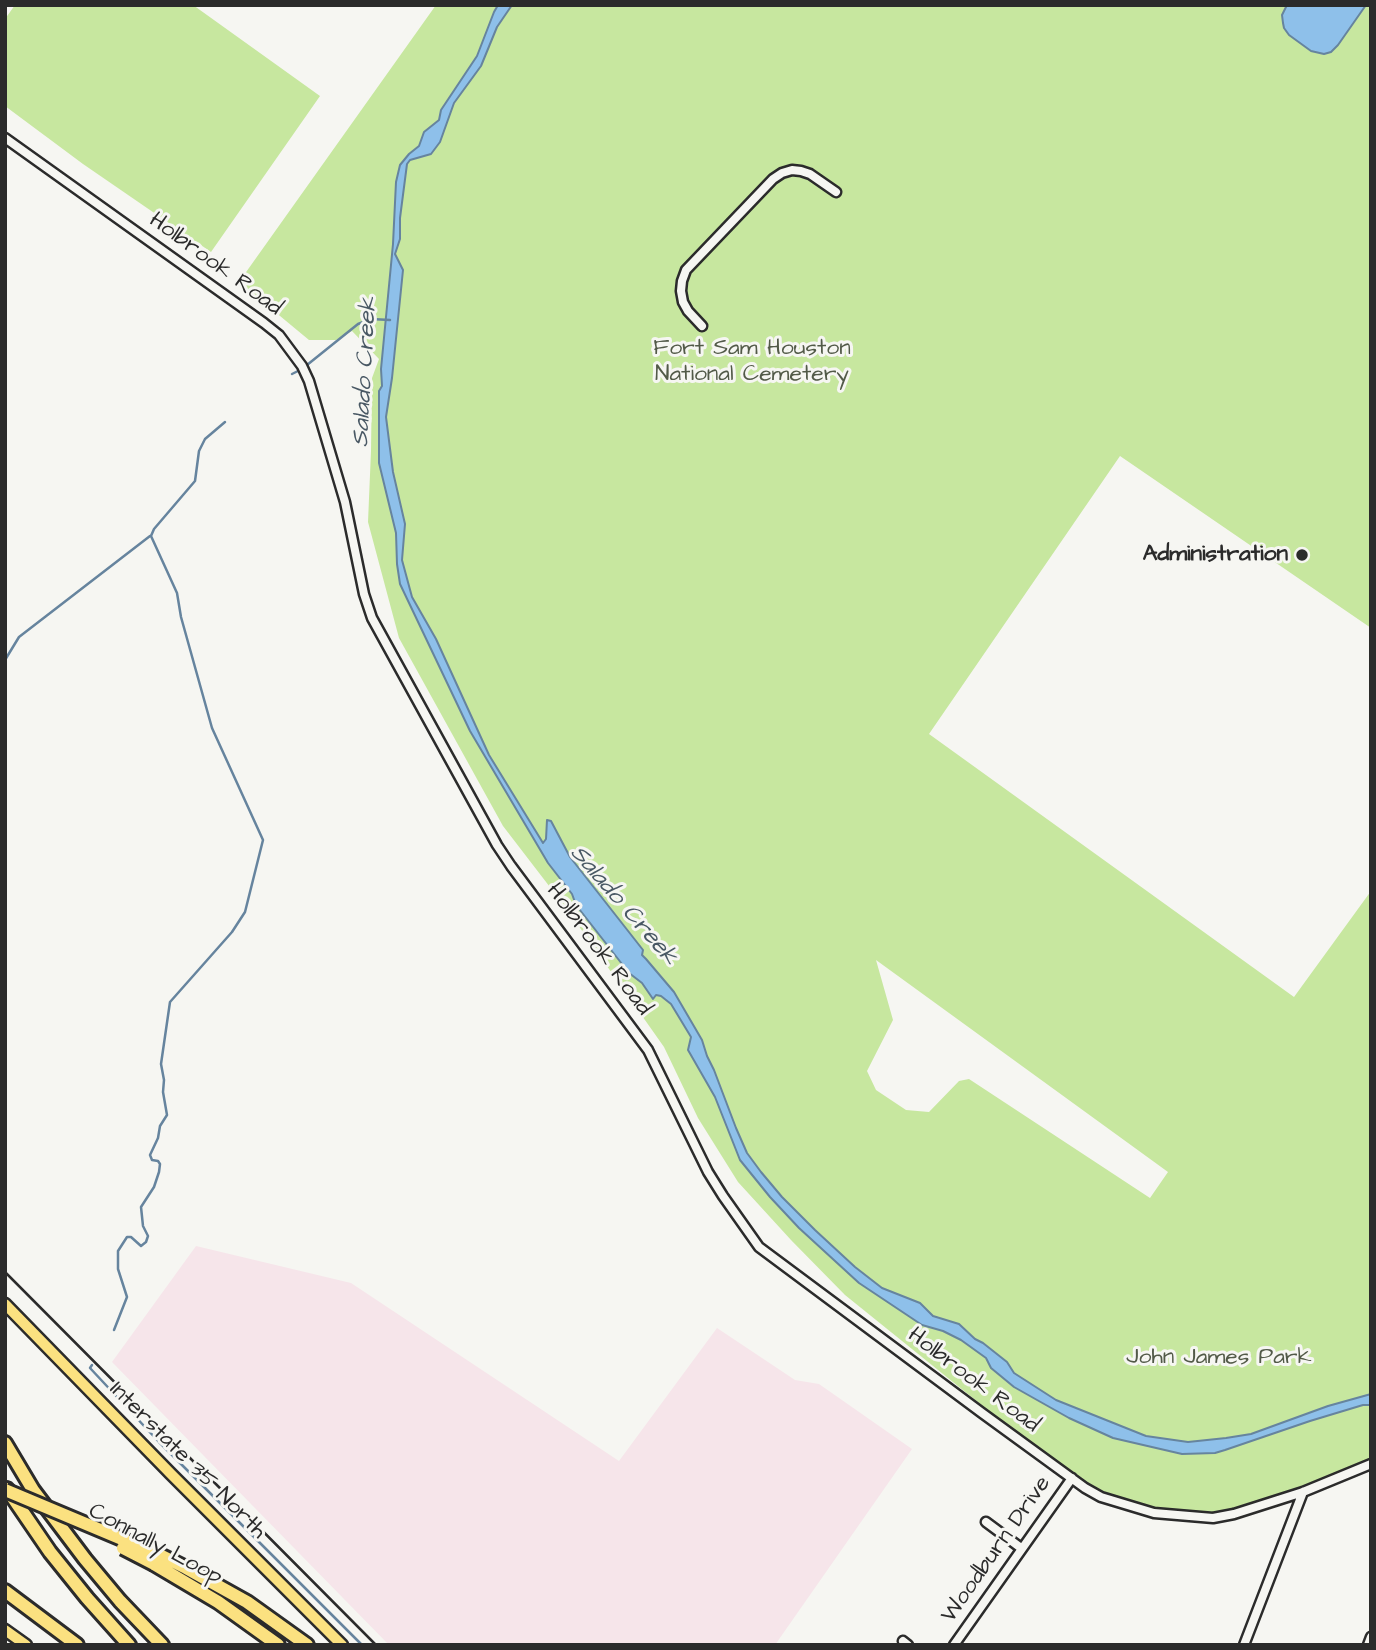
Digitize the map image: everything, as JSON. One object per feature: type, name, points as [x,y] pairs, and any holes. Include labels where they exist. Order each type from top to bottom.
[{"type":"highway","points":[[5,1443],[33,1490],[78,1550],[120,1601],[162,1645]]},
{"type":"highway","points":[[5,1488],[157,1559],[211,1581],[247,1602],[307,1645]]},
{"type":"highway","points":[[5,1488],[50,1552],[87,1598]]},
{"type":"highway","points":[[5,1498],[44,1552],[129,1645]]},
{"type":"highway","name":"Connally Loop","points":[[5,1498],[157,1559],[278,1645]]},
{"type":"highway","points":[[5,1591],[77,1645]]},
{"type":"main road","name":"Interstate 35 North","points":[[5,1304],[342,1645]]},
{"type":"main road","points":[[5,1630],[26,1645]]},
{"type":"street","name":"Holbrook Road","points":[[5,138],[264,323],[279,335],[302,366],[309,381],[345,502],[364,594],[372,618],[497,845],[648,1050],[708,1172],[760,1247],[982,1413],[1101,1497],[1144,1511],[1213,1518],[1303,1492],[1371,1464]]},
{"type":"street","points":[[702,326],[683,302],[681,291],[686,270],[773,179],[792,170],[801,171],[836,191]]},
{"type":"street","name":"Woodburn Drive","points":[[954,1645],[1072,1478]]},
{"type":"street","points":[[1244,1645],[1303,1492]]},
{"type":"street","points":[[986,1522],[1021,1548]]},
{"type":"street","points":[[1368,1645],[1371,1637]]},
{"type":"shaded area","points":[[196,1246],[351,1283],[619,1461],[717,1328],[795,1380],[819,1384],[912,1449],[775,1645],[389,1645],[112,1362]]},
{"type":"green space","points":[[15,5],[193,5],[320,96],[211,252],[83,164],[5,106],[5,19]]},
{"type":"green space","name":"Fort Sam Houston National Cemetery","points":[[436,5],[1371,5],[1371,628],[1120,456],[929,734],[1294,997],[1371,891],[1371,1464],[1225,1516],[1166,1514],[1119,1503],[1072,1478],[845,1295],[791,1240],[738,1182],[698,1118],[664,1047],[566,908],[503,826],[399,638],[368,522],[372,378],[379,359],[352,331],[336,340],[309,340],[239,282]],"holes":[[[876,960],[1168,1172],[1150,1198],[969,1079],[959,1081],[929,1112],[906,1110],[876,1090],[867,1071],[893,1020]]]},
{"type":"water","points":[[498,5],[512,5],[497,27],[481,66],[454,103],[440,142],[431,154],[410,160],[407,164],[400,239],[395,254],[403,270],[386,417],[393,472],[405,524],[402,560],[412,597],[436,639],[489,755],[543,843],[546,839],[547,820],[551,821],[570,857],[643,950],[642,955],[674,992],[702,1040],[747,1153],[761,1172],[815,1230],[882,1288],[920,1303],[933,1316],[959,1324],[1007,1362],[1014,1373],[1056,1400],[1146,1436],[1188,1442],[1226,1438],[1251,1434],[1328,1406],[1371,1394],[1371,1405],[1310,1421],[1215,1453],[1182,1454],[1113,1438],[1069,1418],[1014,1387],[991,1368],[986,1358],[961,1340],[922,1325],[859,1283],[799,1228],[770,1197],[740,1160],[715,1097],[688,1050],[691,1037],[671,1004],[661,996],[656,995],[653,999],[642,983],[629,973],[576,905],[572,894],[548,863],[470,731],[400,584],[396,533],[379,463],[379,391],[382,386],[381,369],[396,182],[400,165],[419,146],[424,132],[439,120],[441,110],[477,56]]},
{"type":"water","points":[[1287,5],[1366,5],[1338,45],[1331,52],[1324,54],[1311,51],[1289,35],[1284,28],[1282,15]]},
{"type":"waterway","name":"Salado Creek","points":[[307,365],[358,324],[371,319],[390,320]]},
{"type":"waterway","points":[[292,374],[300,370]]},
{"type":"waterway","points":[[114,1330],[127,1297],[118,1269],[118,1251],[127,1237],[131,1237],[141,1246],[146,1242],[148,1236],[143,1226],[141,1207],[154,1187],[159,1172],[160,1164],[152,1160],[150,1155],[160,1126],[167,1115],[161,1064],[170,1002],[232,932],[245,912],[263,840],[212,728],[181,617],[177,593],[151,536],[195,481],[199,451],[205,439],[225,422]]},
{"type":"waterway","points":[[5,660],[19,637],[150,536]]},
{"type":"waterway","points":[[92,1365],[90,1368],[159,1442],[362,1645]]},
{"type":"railway","points":[[5,1272],[376,1645]]},
{"type":"place","name":"Administration","points":[[1302,555]]},
{"type":"park label","name":"John James Park","points":[[1219,1358]]}]
